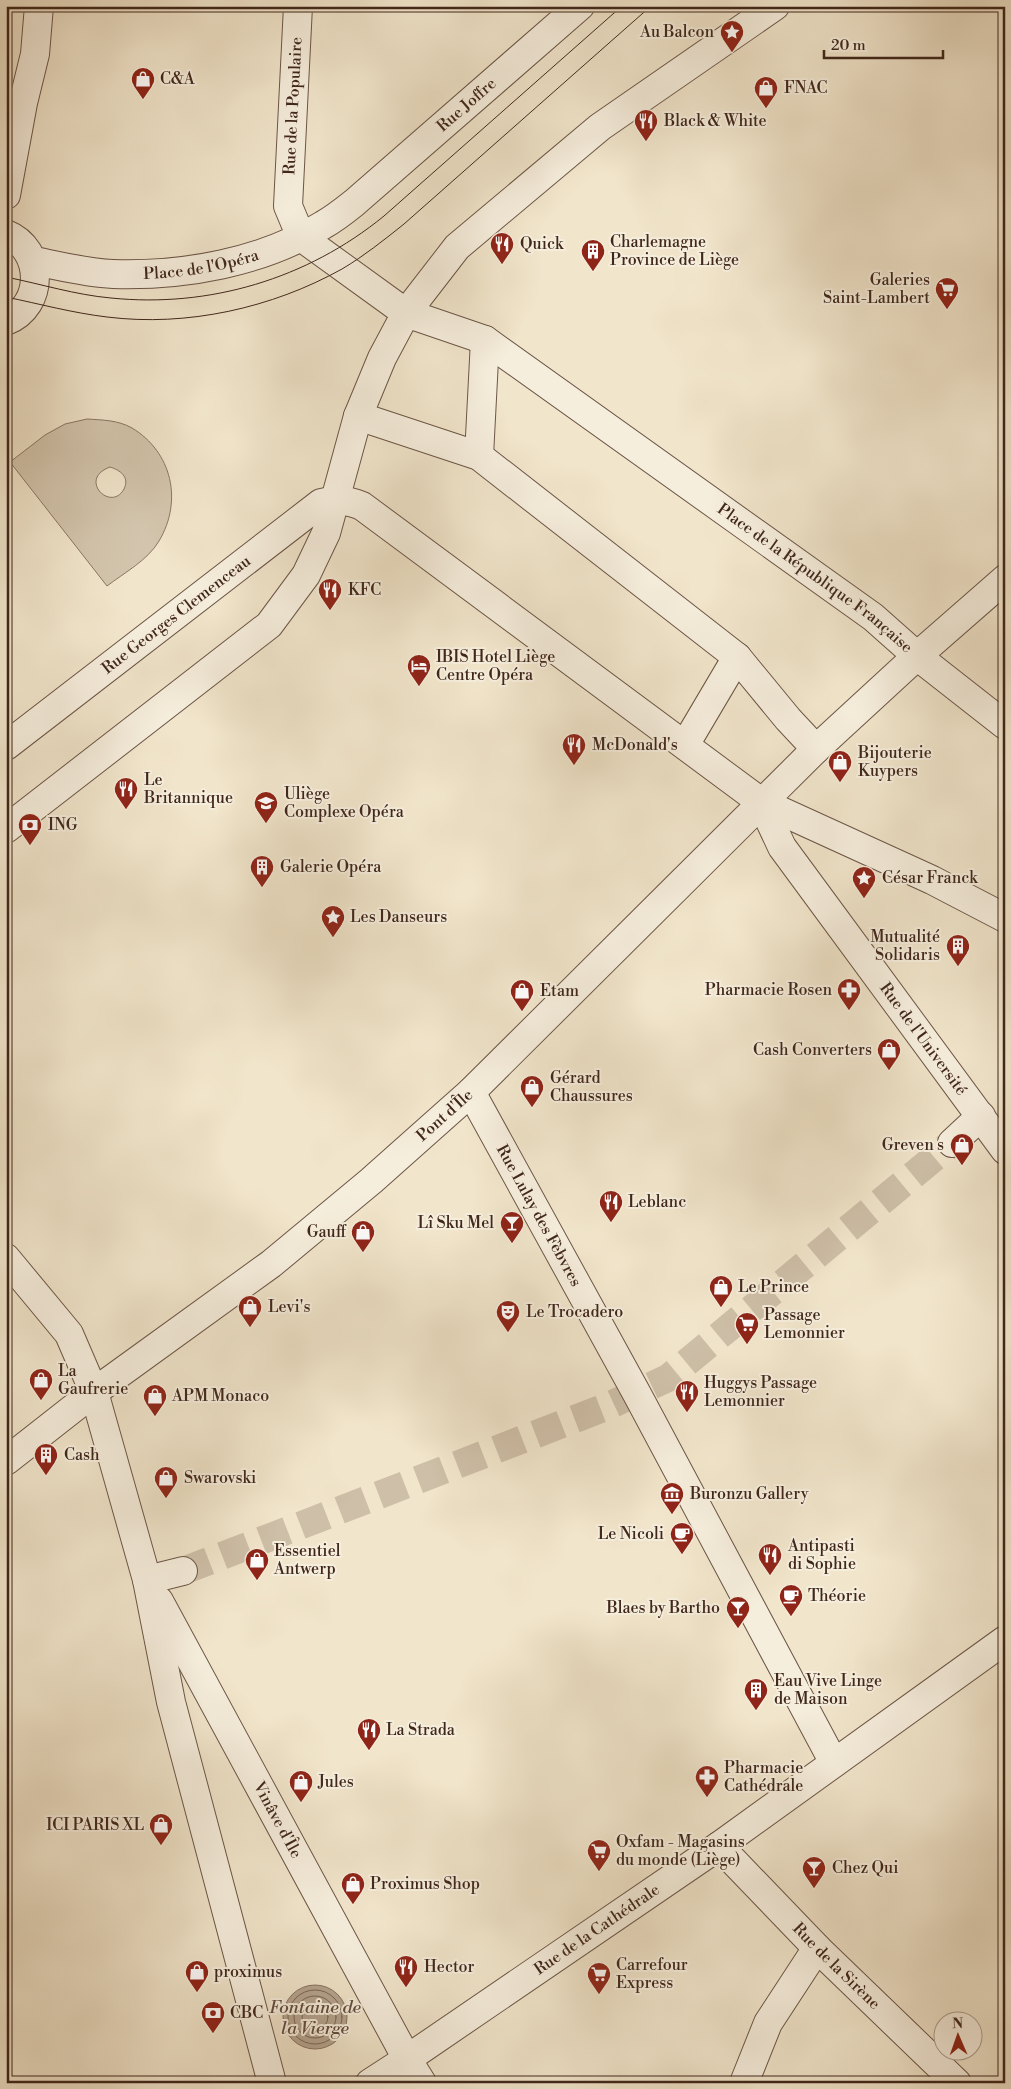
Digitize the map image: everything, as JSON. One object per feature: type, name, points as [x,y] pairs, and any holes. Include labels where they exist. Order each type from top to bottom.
[{"type":"street","points":[[6,195],[23,103],[35,54],[39,6]]},
{"type":"street","name":"Rue de la Populaire","points":[[298,6],[288,206],[301,237]]},
{"type":"street","name":"Rue Joffre","points":[[354,203],[580,6]]},
{"type":"street","points":[[6,829],[269,625],[306,575],[344,500],[358,416],[382,358],[406,313],[457,247],[600,127],[775,6]]},
{"type":"street","name":"Place de l'Opéra","points":[[34,261],[113,274],[183,270],[219,265],[250,258],[301,237],[323,225],[354,203]]},
{"type":"street","points":[[6,234],[25,247],[34,261],[36,278],[33,294],[25,308],[8,324]]},
{"type":"street","name":"Place de la République Française","points":[[301,237],[406,313],[485,340],[873,617],[917,656],[761,802]]},
{"type":"street","points":[[479,456],[485,340]]},
{"type":"street","points":[[358,416],[479,456],[737,657],[788,719],[816,749]]},
{"type":"street","points":[[344,500],[362,506],[761,802],[932,880],[1005,918]]},
{"type":"street","name":"Rue Georges Clemenceau","points":[[6,746],[321,503],[344,500]]},
{"type":"street","points":[[1005,579],[917,656],[1005,726]]},
{"type":"street","points":[[685,745],[737,657]]},
{"type":"street","name":"Pont d'Île","points":[[6,1461],[94,1392],[272,1264],[371,1181],[471,1092],[660,902],[736,830],[761,802]]},
{"type":"street","name":"Rue de l'Université","points":[[761,802],[782,847],[1005,1150]]},
{"type":"street","name":"Rue Lulay des Fèbvres","points":[[471,1092],[637,1394],[834,1763]]},
{"type":"street","points":[[952,1143],[981,1116]]},
{"type":"street","name":"Vinâve d'Île","points":[[6,1258],[69,1334],[94,1392],[147,1580],[171,1702],[272,2083]]},
{"type":"street","points":[[147,1580],[183,1571]]},
{"type":"street","name":"Vinâve d'Île","points":[[147,1580],[407,2059],[422,2083]]},
{"type":"street","name":"Rue de la Cathédrale","points":[[370,2083],[719,1846],[1005,1640]]},
{"type":"street","name":"Rue de la Sirène","points":[[719,1846],[817,1948],[957,2083]]},
{"type":"street","points":[[744,2083],[768,2023],[817,1948]]},
{"type":"shaded area","points":[[87,419],[104,420],[127,425],[146,438],[156,450],[170,479],[172,494],[171,510],[159,541],[149,554],[107,586],[10,462],[45,435],[65,424]],"holes":[[[110,467],[123,475],[126,485],[118,495],[112,497],[105,496],[96,486],[96,479],[101,472]]]},
{"type":"water","name":"Fontaine de la Vierge","points":[[309,1985],[321,1985],[338,1994],[345,2005],[347,2017],[345,2029],[338,2040],[321,2049],[309,2049],[297,2044],[288,2035],[283,2023],[283,2011],[288,1999],[297,1990]]},
{"type":"tunnel","points":[[183,1571],[606,1407],[668,1378],[952,1143]]},
{"type":"tram line","points":[[6,277],[85,294],[111,298],[148,300],[220,293],[290,272],[323,257],[354,238],[384,216],[622,6]]},
{"type":"tram line","points":[[6,297],[107,317],[168,319],[198,316],[258,304],[315,283],[358,259],[404,224],[651,6]]},
{"type":"place","name":"Au Balcon","points":[[732,53]]},
{"type":"place","name":"C&A","points":[[143,100]]},
{"type":"place","name":"FNAC","points":[[766,109]]},
{"type":"place","name":"Black & White","points":[[646,142]]},
{"type":"place","name":"Quick","points":[[502,265]]},
{"type":"place","name":"Charlemagne Province de Liège","points":[[593,272]]},
{"type":"place","name":"Galeries Saint-Lambert","points":[[947,310]]},
{"type":"place","name":"KFC","points":[[330,611]]},
{"type":"place","name":"IBIS Hotel Liège Centre Opéra","points":[[419,687]]},
{"type":"place","name":"McDonald's","points":[[574,766]]},
{"type":"place","name":"Bijouterie Kuypers","points":[[840,783]]},
{"type":"place","name":"Le Britannique","points":[[126,810]]},
{"type":"place","name":"Uliège Complexe Opéra","points":[[266,824]]},
{"type":"place","name":"ING","points":[[30,846]]},
{"type":"place","name":"Galerie Opéra","points":[[262,888]]},
{"type":"place","name":"César Franck","points":[[864,899]]},
{"type":"place","name":"Les Danseurs","points":[[333,938]]},
{"type":"place","name":"Mutualité Solidaris","points":[[958,967]]},
{"type":"place","name":"Pharmacie Rosen","points":[[849,1011]]},
{"type":"place","name":"Etam","points":[[522,1012]]},
{"type":"place","name":"Cash Converters","points":[[889,1071]]},
{"type":"place","name":"Gérard Chaussures","points":[[532,1108]]},
{"type":"place","name":"Greven s","points":[[962,1166]]},
{"type":"place","name":"Leblanc","points":[[611,1223]]},
{"type":"place","name":"Lî Sku Mel","points":[[512,1244]]},
{"type":"place","name":"Gauff","points":[[363,1253]]},
{"type":"place","name":"Le Prince","points":[[721,1308]]},
{"type":"place","name":"Levi's","points":[[250,1328]]},
{"type":"place","name":"Le Trocadero","points":[[508,1333]]},
{"type":"place","name":"Passage Lemonnier","points":[[747,1345]]},
{"type":"place","name":"La Gaufrerie","points":[[41,1401]]},
{"type":"place","name":"Huggys Passage Lemonnier","points":[[687,1413]]},
{"type":"place","name":"APM Monaco","points":[[155,1417]]},
{"type":"place","name":"Cash","points":[[46,1476]]},
{"type":"place","name":"Swarovski","points":[[166,1499]]},
{"type":"place","name":"Buronzu Gallery","points":[[672,1515]]},
{"type":"place","name":"Le Nicoli","points":[[682,1555]]},
{"type":"place","name":"Antipasti di Sophie","points":[[770,1576]]},
{"type":"place","name":"Essentiel Antwerp","points":[[257,1581]]},
{"type":"place","name":"Théorie","points":[[791,1617]]},
{"type":"place","name":"Blaes by Bartho","points":[[738,1629]]},
{"type":"place","name":"Eau Vive Linge de Maison","points":[[756,1711]]},
{"type":"place","name":"La Strada","points":[[369,1751]]},
{"type":"place","name":"Pharmacie Cathédrale","points":[[707,1798]]},
{"type":"place","name":"Jules","points":[[301,1803]]},
{"type":"place","name":"ICI PARIS XL","points":[[161,1846]]},
{"type":"place","name":"Oxfam - Magasins du monde (Liège)","points":[[599,1872]]},
{"type":"place","name":"Chez Qui","points":[[814,1889]]},
{"type":"place","name":"Proximus Shop","points":[[353,1905]]},
{"type":"place","name":"Hector","points":[[406,1988]]},
{"type":"place","name":"proximus","points":[[197,1993]]},
{"type":"place","name":"Carrefour Express","points":[[599,1995]]},
{"type":"place","name":"CBC","points":[[213,2034]]}]
